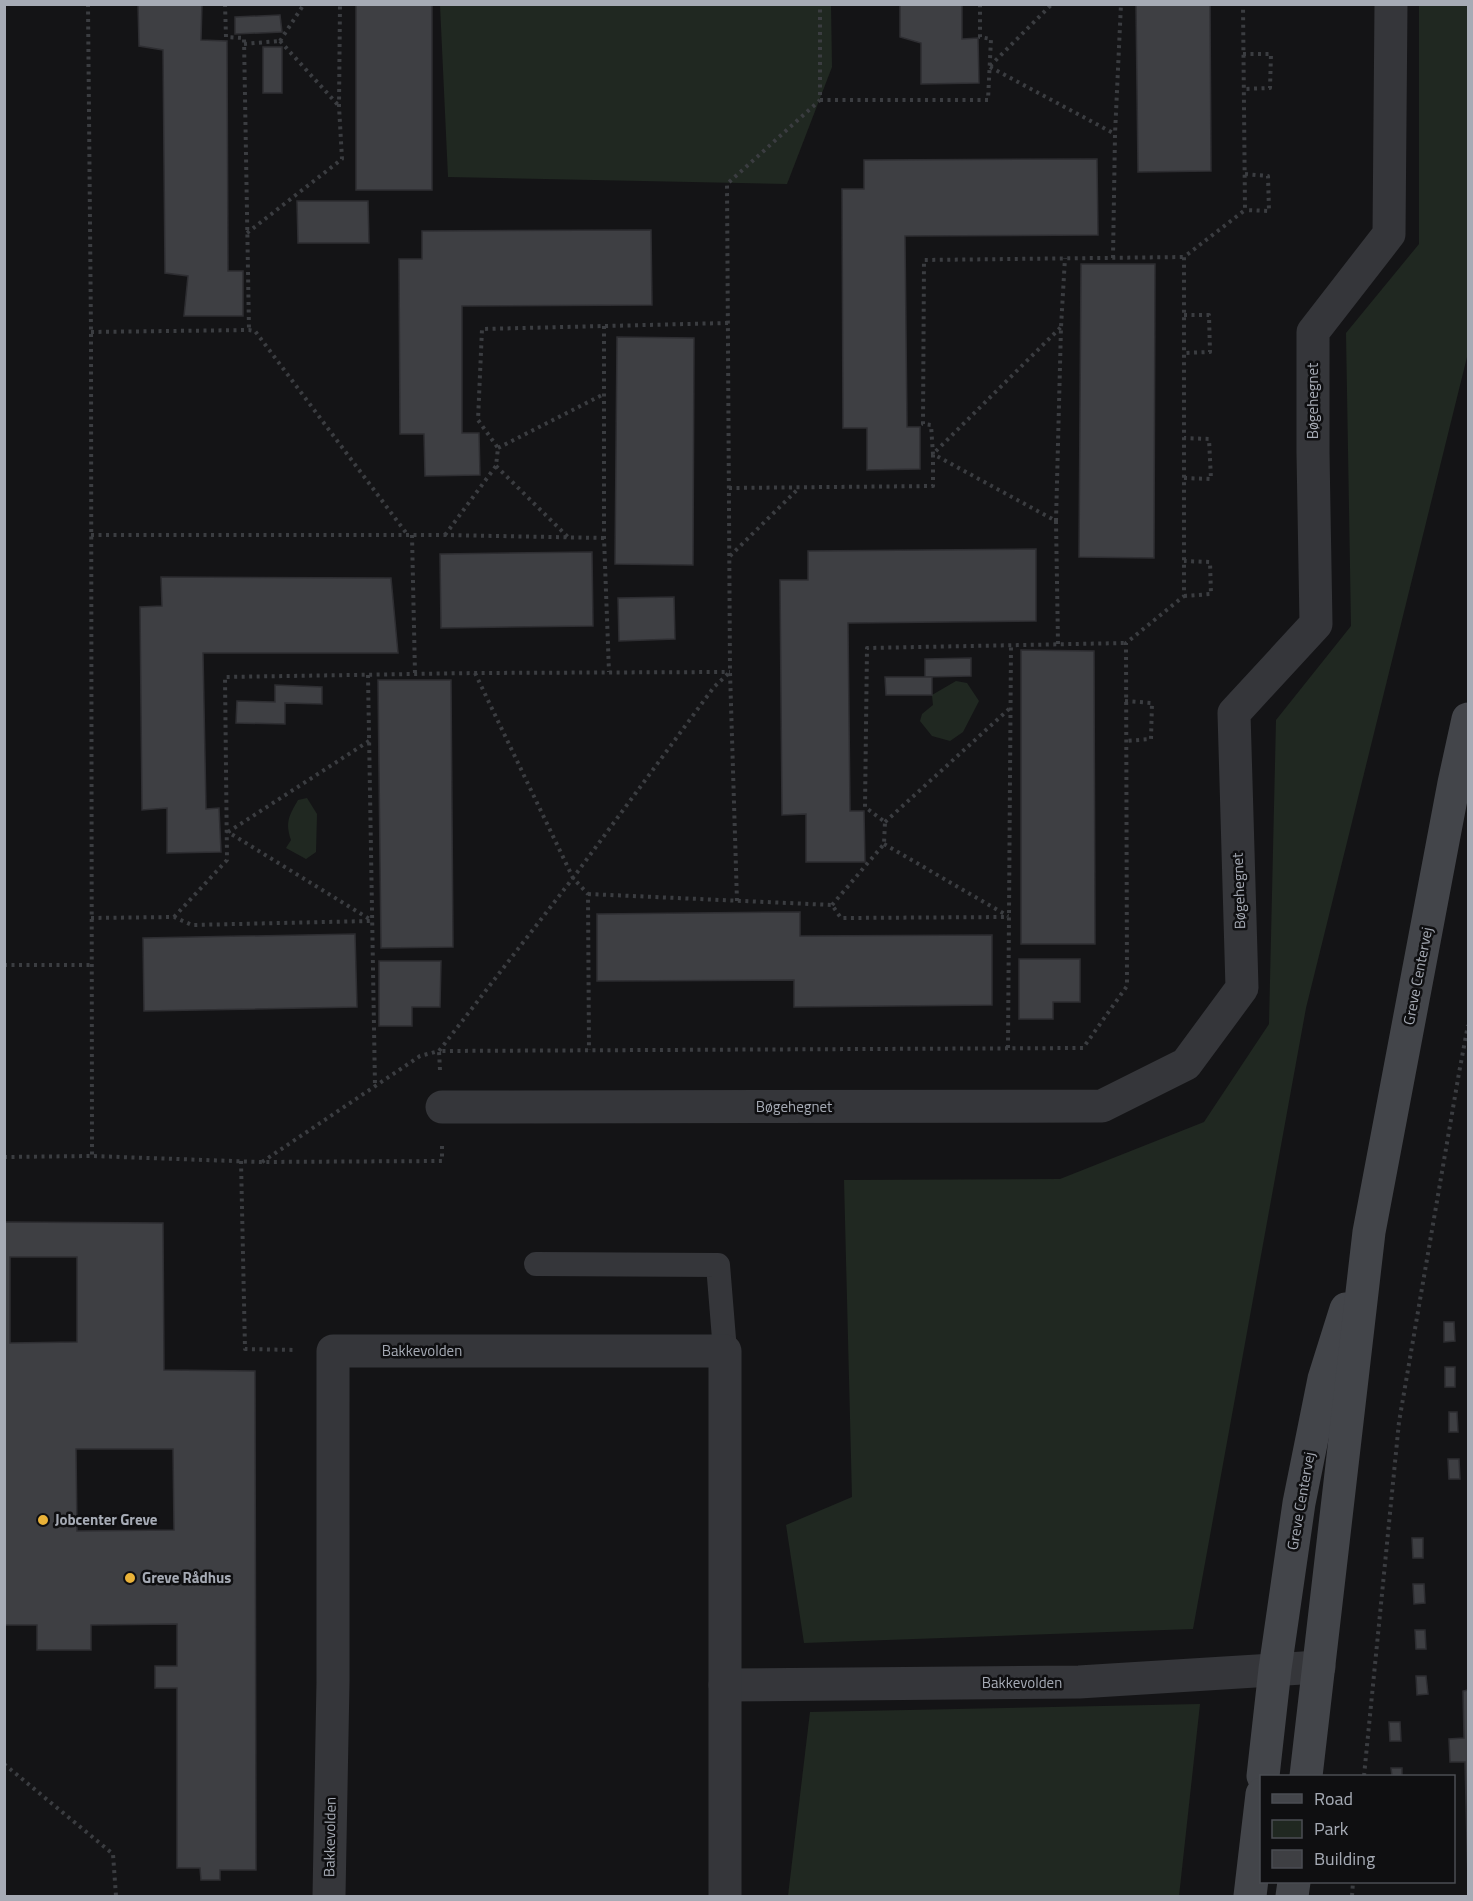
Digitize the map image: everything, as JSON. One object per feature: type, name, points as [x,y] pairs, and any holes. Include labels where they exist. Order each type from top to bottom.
[{"type":"street","name":"Bøgehegnet","points":[[442,1107],[1102,1106],[1186,1064],[1242,988],[1234,713],[1316,624],[1312,453],[1313,332],[1389,234],[1391,4]]},
{"type":"street","name":"Greve Centervej","points":[[1306,1775],[1369,1233],[1468,719]]},
{"type":"street","name":"Greve Centervej","points":[[1263,1775],[1275,1669],[1299,1503],[1324,1379],[1369,1233]]},
{"type":"street","name":"Bakkevolden","points":[[329,1896],[333,1682],[333,1350],[724,1351]]},
{"type":"street","points":[[724,1351],[725,1896]]},
{"type":"street","name":"Bakkevolden","points":[[725,1684],[1079,1682],[1319,1667]]},
{"type":"street","points":[[1250,1896],[1260,1811]]},
{"type":"lane","points":[[536,1264],[718,1265],[724,1351]]},
{"type":"path","points":[[88,4],[91,332],[92,1156]]},
{"type":"path","points":[[225,4],[226,37],[244,38],[249,330]]},
{"type":"path","points":[[279,41],[304,4]]},
{"type":"path","points":[[246,234],[342,159],[339,106],[340,4]]},
{"type":"path","points":[[820,4],[820,100]]},
{"type":"path","points":[[737,901],[730,672],[727,184],[820,100],[988,100],[991,39],[980,37],[980,4]]},
{"type":"path","points":[[990,67],[1052,4]]},
{"type":"path","points":[[1113,258],[1115,134],[1121,4]]},
{"type":"path","points":[[1243,4],[1245,210]]},
{"type":"path","points":[[244,44],[279,41]]},
{"type":"path","points":[[279,41],[339,106]]},
{"type":"path","points":[[1243,54],[1271,54],[1270,88],[1244,89]]},
{"type":"path","points":[[990,67],[1115,134]]},
{"type":"path","points":[[729,488],[933,486],[931,425],[923,424],[924,260],[1184,257],[1245,210],[1269,211],[1268,176],[1245,174]]},
{"type":"path","points":[[1184,257],[1184,596]]},
{"type":"path","points":[[1058,644],[1056,521],[1065,258]]},
{"type":"path","points":[[1184,315],[1209,315],[1210,352],[1184,352]]},
{"type":"path","points":[[445,534],[496,466],[498,448],[478,420],[482,329],[728,323]]},
{"type":"path","points":[[604,326],[604,538],[609,672]]},
{"type":"path","points":[[933,454],[1061,327]]},
{"type":"path","points":[[91,332],[255,331],[410,535],[415,674]]},
{"type":"path","points":[[498,448],[604,393]]},
{"type":"path","points":[[1184,438],[1209,439],[1211,478],[1184,478]]},
{"type":"path","points":[[933,454],[1056,521]]},
{"type":"path","points":[[496,466],[568,537]]},
{"type":"path","points":[[730,556],[799,488]]},
{"type":"path","points":[[91,536],[445,534],[604,538]]},
{"type":"path","points":[[885,822],[865,807],[867,648],[1126,643],[1184,596],[1212,594],[1210,562],[1184,561]]},
{"type":"path","points":[[261,1162],[420,1056],[439,1051],[1083,1048],[1126,986],[1126,643]]},
{"type":"path","points":[[1008,1048],[1011,645]]},
{"type":"path","points":[[174,917],[227,860],[225,677],[730,672]]},
{"type":"path","points":[[4,1157],[92,1156],[261,1162],[442,1161],[439,1051],[573,878],[714,687],[730,672]]},
{"type":"path","points":[[475,673],[573,878],[588,894],[588,1050]]},
{"type":"path","points":[[368,675],[375,1086]]},
{"type":"path","points":[[1125,701],[1152,702],[1150,739],[1126,741]]},
{"type":"path","points":[[832,905],[884,844],[885,822],[1010,709]]},
{"type":"path","points":[[228,832],[369,741]]},
{"type":"path","points":[[228,832],[372,921]]},
{"type":"path","points":[[884,844],[1010,917]]},
{"type":"path","points":[[588,894],[832,905]]},
{"type":"path","points":[[832,905],[841,918],[1010,917]]},
{"type":"path","points":[[91,918],[174,917],[192,925],[372,921]]},
{"type":"path","points":[[4,965],[92,965]]},
{"type":"path","points":[[1364,1775],[1400,1422],[1468,1025]]},
{"type":"path","points":[[241,1161],[245,1349],[333,1350]]},
{"type":"path","points":[[4,1764],[113,1854],[116,1896]]},
{"type":"green space","points":[[440,5],[831,5],[832,67],[787,184],[448,177]]},
{"type":"green space","points":[[1419,5],[1468,5],[1468,353],[1306,1008],[1193,1629],[804,1643],[786,1525],[852,1497],[844,1180],[1060,1179],[1204,1122],[1269,1024],[1276,720],[1351,626],[1346,333],[1419,244]]},
{"type":"green space","points":[[956,681],[967,683],[979,701],[963,732],[950,741],[932,736],[920,721],[922,714],[933,705],[932,695]]},
{"type":"green space","points":[[307,798],[317,814],[316,852],[306,859],[286,848],[291,840],[288,828],[290,815],[298,800]]},
{"type":"green space","points":[[1200,1704],[1179,1896],[788,1896],[810,1712]]},
{"type":"building","points":[[138,4],[202,4],[201,40],[227,41],[228,271],[243,271],[243,316],[184,316],[188,276],[165,273],[163,50],[139,46]]},
{"type":"building","points":[[356,4],[432,4],[432,190],[356,190]]},
{"type":"building","points":[[900,4],[962,4],[962,39],[978,38],[979,83],[921,84],[921,43],[900,37]]},
{"type":"building","points":[[1136,4],[1210,4],[1211,171],[1138,172]]},
{"type":"building","points":[[280,15],[282,32],[235,34],[235,17]]},
{"type":"building","points":[[263,47],[282,47],[282,93],[263,93]]},
{"type":"building","points":[[1097,159],[1098,235],[905,236],[907,427],[920,427],[920,469],[867,470],[867,428],[843,428],[842,189],[864,189],[864,160]]},
{"type":"building","points":[[297,201],[368,201],[369,243],[298,243]]},
{"type":"building","points":[[651,230],[652,305],[462,306],[462,433],[479,433],[480,475],[425,476],[424,434],[400,434],[399,259],[422,259],[422,231]]},
{"type":"building","points":[[1081,264],[1155,264],[1154,558],[1079,557]]},
{"type":"building","points":[[617,337],[694,338],[693,565],[615,564]]},
{"type":"building","points":[[1036,549],[1036,621],[848,623],[850,811],[864,811],[865,862],[806,862],[806,814],[782,815],[780,580],[808,580],[808,551]]},
{"type":"building","points":[[592,552],[593,626],[441,628],[440,554]]},
{"type":"building","points":[[161,577],[391,578],[398,653],[203,653],[206,809],[219,808],[221,852],[167,853],[167,808],[142,810],[140,607],[162,606]]},
{"type":"building","points":[[674,597],[675,639],[619,641],[618,598]]},
{"type":"building","points":[[1021,650],[1094,651],[1095,944],[1021,944]]},
{"type":"building","points":[[971,658],[971,676],[925,677],[925,659]]},
{"type":"building","points":[[885,677],[932,677],[932,695],[886,695]]},
{"type":"building","points":[[378,680],[451,680],[453,947],[381,948]]},
{"type":"building","points":[[275,685],[322,687],[322,704],[285,703],[285,724],[236,723],[237,701],[275,702]]},
{"type":"building","points":[[800,912],[800,936],[992,935],[992,1005],[794,1007],[794,980],[597,981],[597,914]]},
{"type":"building","points":[[355,934],[357,1007],[144,1011],[143,938]]},
{"type":"building","points":[[1019,959],[1080,959],[1080,1002],[1053,1002],[1053,1019],[1019,1019]]},
{"type":"building","points":[[379,961],[441,961],[440,1007],[412,1007],[412,1026],[379,1026]]},
{"type":"building","name":"Greve Rådhus","points":[[4,1222],[163,1223],[164,1370],[255,1371],[256,1870],[220,1870],[220,1880],[201,1880],[200,1868],[177,1868],[177,1688],[155,1688],[155,1666],[177,1666],[177,1624],[91,1625],[91,1650],[37,1650],[37,1625],[4,1625]],"holes":[[[10,1257],[77,1257],[77,1342],[10,1343]],[[76,1449],[173,1449],[174,1530],[77,1531]]]},
{"type":"building","points":[[1444,1322],[1454,1322],[1455,1341],[1444,1342]]},
{"type":"building","points":[[1445,1367],[1455,1367],[1455,1387],[1445,1387]]},
{"type":"building","points":[[1449,1412],[1457,1412],[1458,1432],[1449,1432]]},
{"type":"building","points":[[1448,1459],[1459,1459],[1460,1479],[1449,1479]]},
{"type":"building","points":[[1412,1538],[1423,1538],[1423,1558],[1413,1558]]},
{"type":"building","points":[[1413,1584],[1424,1584],[1425,1603],[1414,1604]]},
{"type":"building","points":[[1415,1630],[1425,1630],[1426,1649],[1416,1649]]},
{"type":"building","points":[[1416,1676],[1426,1676],[1428,1694],[1417,1695]]},
{"type":"building","points":[[1468,1690],[1468,1881],[1465,1762],[1450,1762],[1449,1739],[1464,1738],[1463,1691]]},
{"type":"building","points":[[1389,1722],[1400,1722],[1401,1741],[1390,1741]]},
{"type":"building","points":[[1391,1768],[1402,1768],[1402,1775],[1392,1775]]},
{"type":"place","name":"Jobcenter Greve","points":[[43,1520]]},
{"type":"place","name":"Greve Rådhus","points":[[130,1578]]}]
